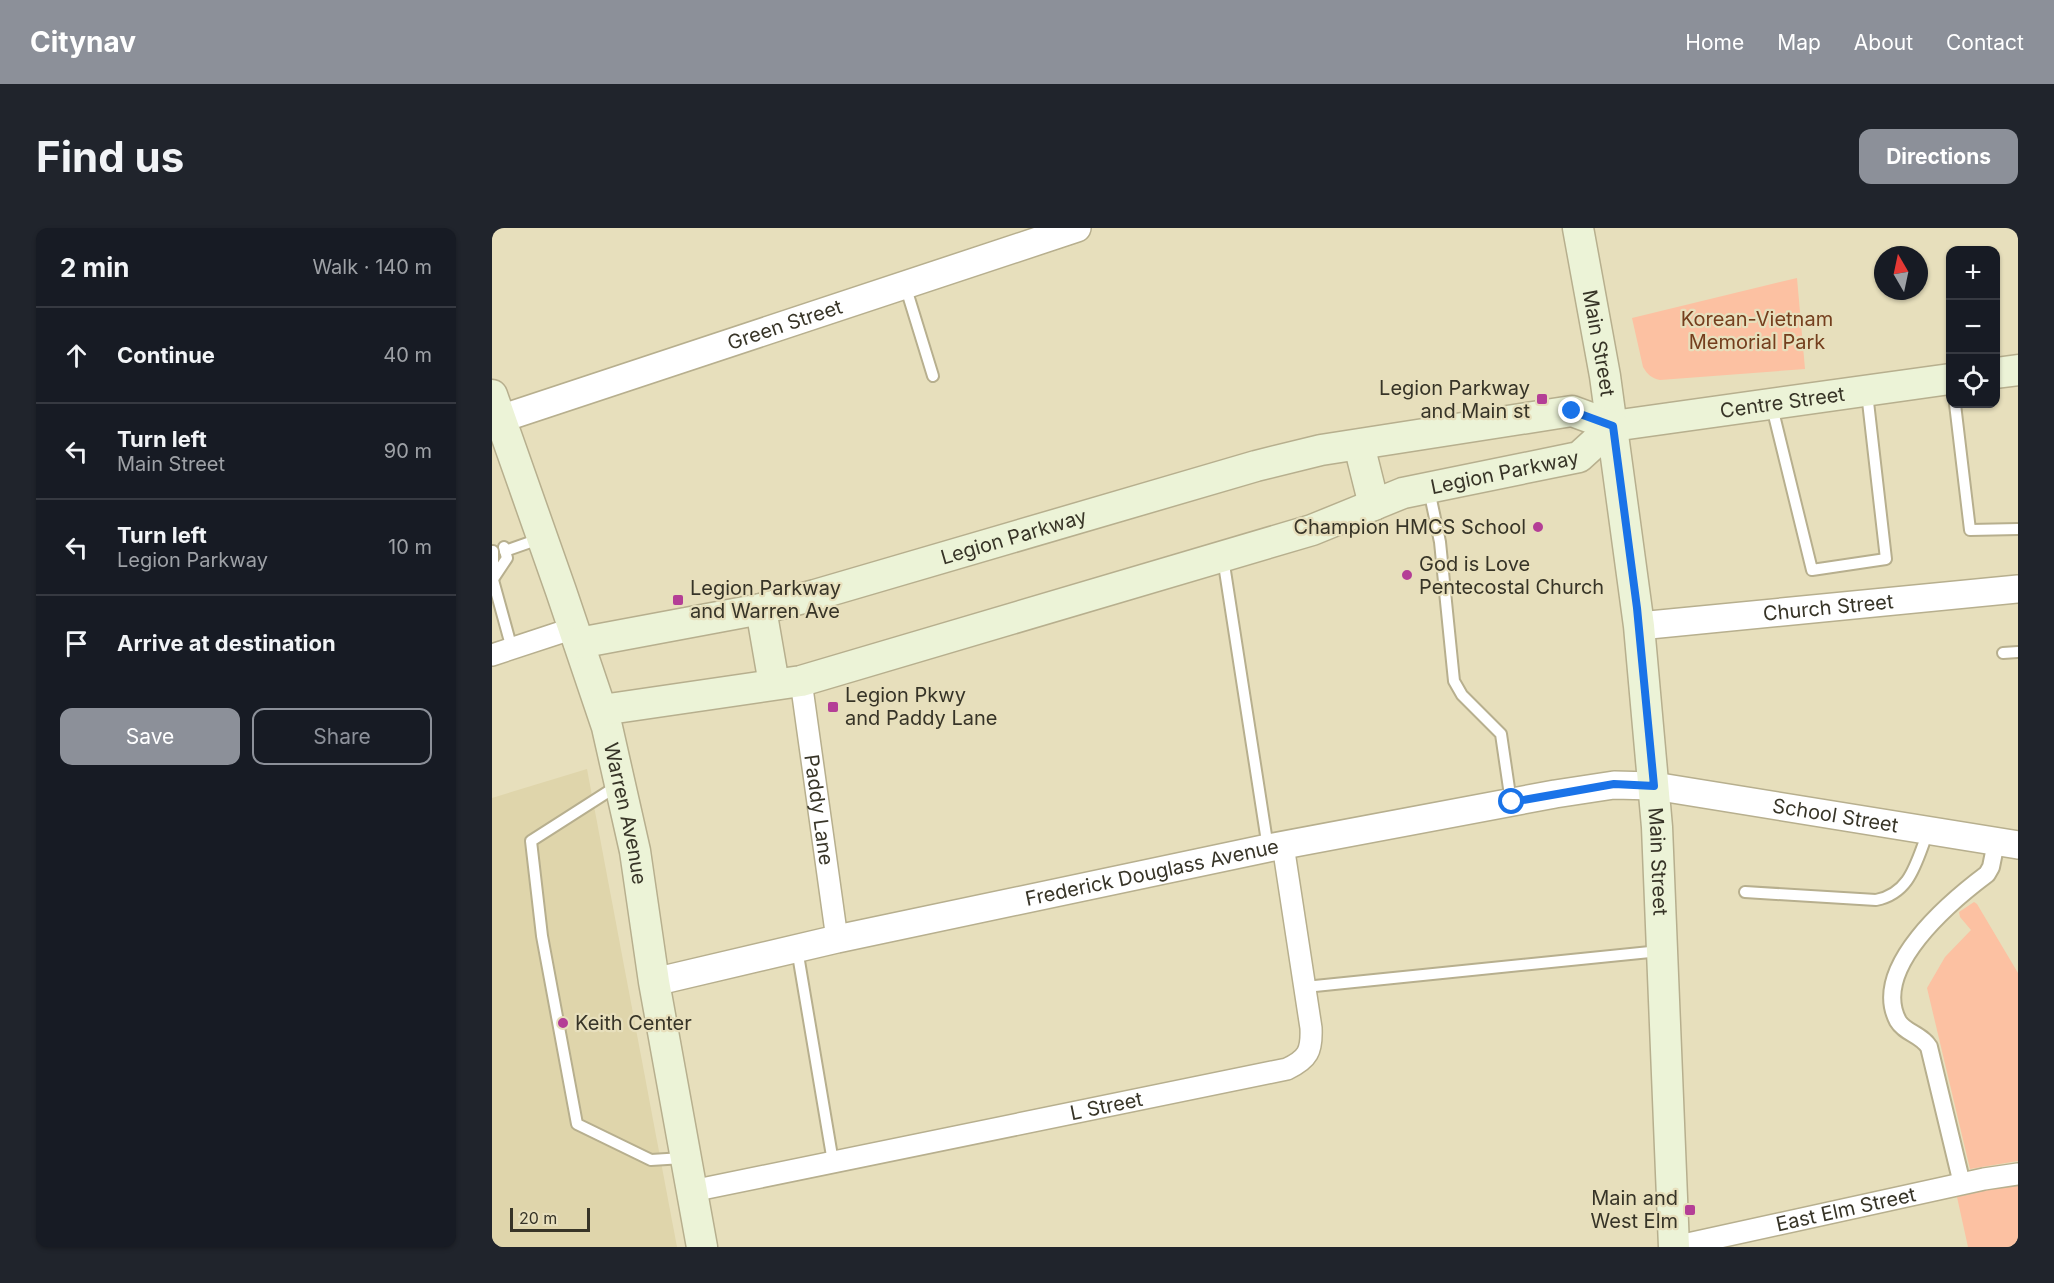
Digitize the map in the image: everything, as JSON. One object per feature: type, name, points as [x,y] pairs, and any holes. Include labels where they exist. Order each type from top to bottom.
[{"type":"main road","name":"Main Street","points":[[1578,228],[1613,426],[1639,626],[1654,786],[1663,950],[1674,1247]]},
{"type":"main road","points":[[2000,372],[2018,370]]},
{"type":"main road","name":"Centre Street","points":[[1613,426],[1946,380]]},
{"type":"main road","name":"Legion Parkway","points":[[576,636],[761,609],[1256,466],[1322,450],[1572,411],[1613,426],[1579,457],[1403,493],[1312,530],[788,682],[602,710]]},
{"type":"main road","name":"Warren Avenue","points":[[495,412],[542,537],[602,710],[635,851],[654,982],[702,1247]]},
{"type":"main road","points":[[1359,445],[1374,505]]},
{"type":"main road","points":[[761,609],[788,682]]},
{"type":"street","name":"Green Street","points":[[495,412],[905,285],[1077,228]]},
{"type":"street","name":"Church Street","points":[[1639,626],[2018,589]]},
{"type":"street","points":[[492,655],[576,636]]},
{"type":"street","name":"Paddy Lane","points":[[788,682],[837,939]]},
{"type":"street","name":"Frederick Douglass Avenue","points":[[654,982],[837,939],[1276,847],[1614,784],[1654,786]]},
{"type":"street","name":"School Street","points":[[1654,786],[2007,844]]},
{"type":"street","points":[[1962,1184],[1929,1047],[1925,1040],[1903,1028],[1895,1014],[1893,995],[1899,972],[1913,945],[1942,911],[1987,874],[2007,844]]},
{"type":"street","name":"L Street","points":[[692,1191],[1287,1069],[1298,1063],[1307,1055],[1312,1042],[1305,987],[1276,847]]},
{"type":"street","name":"East Elm Street","points":[[1674,1247],[1962,1184],[2018,1174]]},
{"type":"lane","points":[[905,285],[933,376]]},
{"type":"lane","points":[[1771,403],[1812,570],[1886,559],[1866,391]]},
{"type":"lane","points":[[1955,408],[1970,530],[2018,529]]},
{"type":"lane","points":[[1429,487],[1440,542],[1454,681],[1462,695],[1501,734],[1512,802]]},
{"type":"lane","points":[[512,649],[492,579],[507,558],[501,550],[542,537]]},
{"type":"lane","points":[[1223,556],[1276,847]]},
{"type":"lane","points":[[2004,653],[2018,652]]},
{"type":"lane","points":[[620,784],[531,841],[542,936],[577,1124],[651,1160],[686,1158]]},
{"type":"lane","points":[[1745,892],[1876,900],[1888,897],[1897,893],[1908,880],[1929,832]]},
{"type":"lane","points":[[797,949],[833,1162]]},
{"type":"lane","points":[[1305,987],[1663,950]]},
{"type":"shaded area","name":"Keith Center","points":[[587,769],[677,1247],[492,1247],[492,798]]},
{"type":"green space","name":"Korean-Vietnam Memorial Park","points":[[1797,278],[1805,369],[1660,380],[1650,376],[1643,367],[1632,318]]},
{"type":"green space","points":[[1974,902],[2018,973],[2018,1161],[1970,1169],[1927,988],[1945,957],[1971,930],[1960,917],[1959,912]]},
{"type":"green space","points":[[2018,1186],[2018,1247],[1968,1247],[1957,1197]]},
{"type":"place","name":"Legion Parkway and Main st","points":[[1542,399]]},
{"type":"place","name":"Champion HMCS School","points":[[1538,527]]},
{"type":"place","name":"God is Love Pentecostal Church","points":[[1407,575]]},
{"type":"place","name":"Legion Parkway and Warren Ave","points":[[678,600]]},
{"type":"place","name":"Legion Pkwy and Paddy Lane","points":[[833,707]]},
{"type":"place","name":"Keith Center","points":[[563,1023]]},
{"type":"place","name":"Main and West Elm","points":[[1690,1210]]},
{"type":"route","points":[[1512,802],[1614,784],[1654,786],[1637,608],[1613,426],[1572,411]]}]
